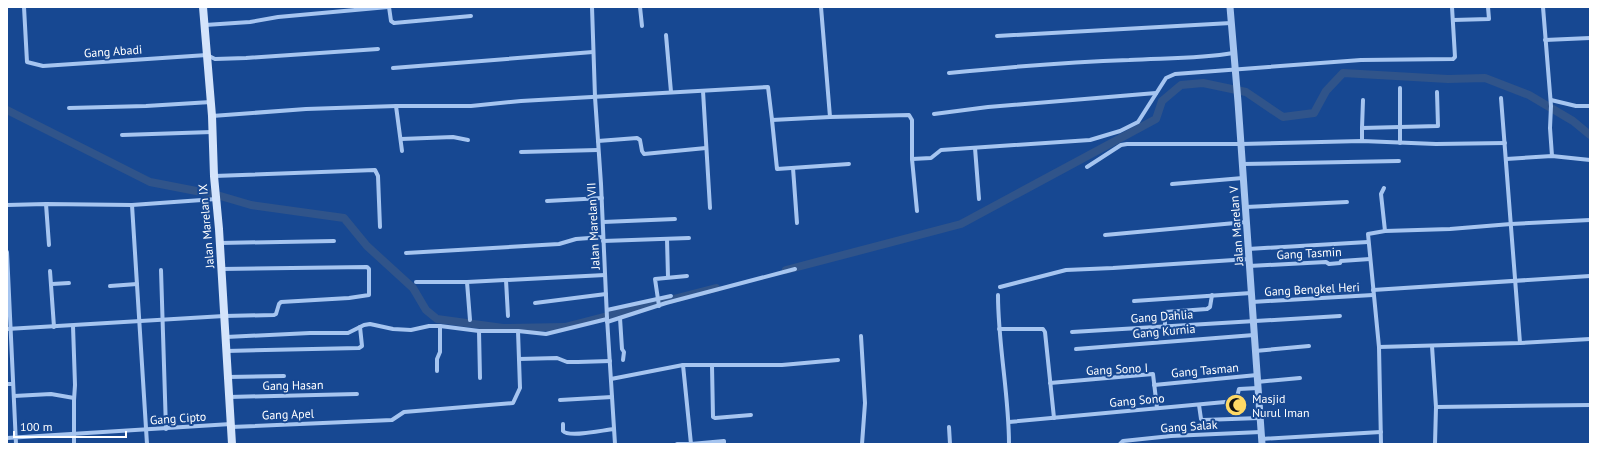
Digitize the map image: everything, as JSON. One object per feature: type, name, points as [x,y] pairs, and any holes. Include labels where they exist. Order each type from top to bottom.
[{"type":"main road","name":"Jalan Marelan IX","points":[[203,7],[212,116],[214,176],[220,243],[232,444]]},
{"type":"street","name":"Gang Abadi","points":[[24,7],[27,62],[43,66],[207,55]]},
{"type":"street","points":[[205,25],[250,22],[278,17],[388,7],[391,21],[394,23],[471,16]]},
{"type":"street","name":"Jalan Marelan VII","points":[[592,7],[595,97],[615,444]]},
{"type":"street","points":[[640,7],[642,26]]},
{"type":"street","points":[[821,7],[830,117]]},
{"type":"street","name":"Jalan Marelan V","points":[[1230,7],[1246,207],[1261,438]]},
{"type":"street","points":[[912,159],[931,158],[941,150],[1090,140],[1120,131],[1126,129],[1141,118],[1166,78],[1175,74],[1235,68],[1361,60],[1453,59],[1455,57],[1452,7]]},
{"type":"street","points":[[1453,20],[1489,19],[1488,7]]},
{"type":"street","points":[[1543,7],[1551,106],[1552,156]]},
{"type":"street","points":[[997,36],[1231,23]]},
{"type":"street","points":[[666,35],[671,92]]},
{"type":"street","points":[[1545,40],[1590,38]]},
{"type":"street","points":[[207,55],[215,59],[246,58],[378,49]]},
{"type":"street","points":[[393,68],[593,52]]},
{"type":"street","points":[[949,72],[1018,66],[1122,60],[1196,56],[1210,57],[1233,53]]},
{"type":"street","points":[[212,116],[278,110],[396,106],[472,106],[521,101],[768,87],[777,169],[849,164]]},
{"type":"street","points":[[1400,88],[1400,143]]},
{"type":"street","points":[[702,91],[710,208]]},
{"type":"street","points":[[1362,128],[1438,126],[1437,92]]},
{"type":"street","points":[[934,114],[988,107],[1156,93]]},
{"type":"street","points":[[1501,98],[1520,343]]},
{"type":"street","points":[[1362,141],[1363,100]]},
{"type":"street","points":[[1550,100],[1576,106],[1590,106]]},
{"type":"street","points":[[69,108],[146,106],[211,102]]},
{"type":"street","points":[[396,106],[402,151]]},
{"type":"street","points":[[772,120],[909,115],[912,120],[912,159],[917,211]]},
{"type":"street","points":[[122,135],[212,132]]},
{"type":"street","points":[[401,139],[453,137],[468,140]]},
{"type":"street","points":[[598,141],[636,138],[640,140],[643,154],[706,148]]},
{"type":"street","points":[[1087,167],[1121,145],[1126,144],[1241,144],[1362,141],[1436,144],[1505,143]]},
{"type":"street","points":[[975,148],[979,199]]},
{"type":"street","points":[[521,152],[598,150]]},
{"type":"street","points":[[1506,159],[1552,156],[1590,160]]},
{"type":"street","points":[[1242,164],[1400,161]]},
{"type":"street","points":[[793,168],[797,223]]},
{"type":"street","points":[[214,176],[375,170],[378,176],[380,227]]},
{"type":"street","points":[[1172,184],[1243,178]]},
{"type":"street","points":[[1384,188],[1381,194],[1386,231]]},
{"type":"street","points":[[7,205],[132,205],[216,198]]},
{"type":"street","points":[[547,202],[602,198]]},
{"type":"street","points":[[1246,207],[1347,202]]},
{"type":"street","points":[[46,204],[49,245]]},
{"type":"street","points":[[132,205],[147,444]]},
{"type":"street","points":[[603,222],[675,219]]},
{"type":"street","points":[[1381,444],[1379,347],[1367,235],[1369,233],[1386,231],[1450,230],[1511,224],[1590,220]]},
{"type":"street","points":[[1105,235],[1246,222]]},
{"type":"street","points":[[406,253],[559,244],[576,239],[689,238]]},
{"type":"street","points":[[667,239],[668,277]]},
{"type":"street","points":[[220,243],[334,241]]},
{"type":"street","points":[[1248,249],[1368,242]]},
{"type":"street","points":[[7,252],[9,329],[16,444]]},
{"type":"street","name":"Gang Tasmin","points":[[1000,287],[1066,270],[1249,262],[1326,262],[1329,264],[1340,263],[1341,261],[1370,259]]},
{"type":"street","points":[[9,329],[224,316],[274,315],[276,314],[278,304],[281,302],[367,296],[369,294],[369,269],[367,267],[221,269]]},
{"type":"street","points":[[607,310],[658,302],[795,269]]},
{"type":"street","points":[[161,270],[166,429]]},
{"type":"street","points":[[50,271],[54,326]]},
{"type":"street","points":[[416,282],[466,282],[605,275]]},
{"type":"street","points":[[658,302],[655,279],[687,276]]},
{"type":"street","points":[[1374,290],[1590,276]]},
{"type":"street","points":[[506,280],[508,316]]},
{"type":"street","points":[[466,282],[470,320]]},
{"type":"street","points":[[52,284],[69,283]]},
{"type":"street","points":[[110,286],[137,284]]},
{"type":"street","points":[[1134,301],[1251,293]]},
{"type":"street","points":[[534,303],[606,294]]},
{"type":"street","points":[[998,295],[999,329],[1009,422],[1009,444]]},
{"type":"street","name":"Gang Bengkel Heri","points":[[1252,302],[1373,295]]},
{"type":"street","points":[[225,338],[310,333],[348,333],[370,324],[393,329],[411,330],[429,326],[440,326],[479,331],[518,331],[546,334],[620,318],[671,296]]},
{"type":"street","points":[[1165,326],[1165,312],[1207,309],[1210,307],[1212,296]]},
{"type":"street","name":"Gang Dahlia","points":[[1072,332],[1340,316]]},
{"type":"street","points":[[620,318],[622,349],[624,352],[623,360]]},
{"type":"street","points":[[72,326],[75,385],[74,444]]},
{"type":"street","points":[[437,371],[437,359],[440,352],[440,326]]},
{"type":"street","points":[[226,351],[358,348],[362,346],[360,327]]},
{"type":"street","points":[[999,329],[1043,329],[1045,332],[1054,418]]},
{"type":"street","points":[[479,331],[480,378]]},
{"type":"street","points":[[518,331],[519,359],[557,358],[568,362],[610,361]]},
{"type":"street","name":"Gang Kurnia","points":[[1076,349],[1254,335]]},
{"type":"street","points":[[861,336],[865,403],[862,444]]},
{"type":"street","points":[[1379,347],[1520,343],[1590,339]]},
{"type":"street","points":[[1255,351],[1309,346]]},
{"type":"street","points":[[1432,346],[1436,407],[1435,444]]},
{"type":"street","name":"Gang Apel","points":[[231,426],[392,420],[404,412],[513,403],[520,388],[519,359]]},
{"type":"street","points":[[611,379],[683,365],[782,365],[838,360]]},
{"type":"street","points":[[683,365],[691,444]]},
{"type":"street","points":[[712,366],[713,417],[752,415]]},
{"type":"street","name":"Gang Sono I","points":[[1050,383],[1153,374],[1157,408]]},
{"type":"street","points":[[227,377],[284,376]]},
{"type":"street","points":[[1257,382],[1300,378]]},
{"type":"street","name":"Gang Sono","points":[[1009,422],[1236,401],[1239,389],[1257,382]]},
{"type":"street","name":"Gang Tasman","points":[[1154,385],[1257,382]]},
{"type":"street","points":[[7,384],[13,384]]},
{"type":"street","points":[[14,396],[51,394],[74,398]]},
{"type":"street","name":"Gang Hasan","points":[[229,396],[357,394]]},
{"type":"street","points":[[560,400],[612,397]]},
{"type":"street","points":[[1199,405],[1201,419],[1204,420],[1260,418]]},
{"type":"street","points":[[1436,407],[1590,405]]},
{"type":"street","points":[[563,424],[564,432],[573,434],[614,429]]},
{"type":"street","name":"Gang Cipto","points":[[7,438],[231,426]]},
{"type":"street","points":[[949,428],[950,444]]},
{"type":"street","name":"Gang Salak","points":[[1120,444],[1123,441],[1171,436],[1261,438],[1381,432]]},
{"type":"street","points":[[677,444],[724,441],[724,444]]},
{"type":"waterway","points":[[786,270],[961,224],[1156,119],[1162,101],[1181,85],[1203,83],[1246,92],[1283,117],[1314,113],[1326,91],[1343,73],[1448,79],[1485,78],[1529,95],[1573,121],[1590,135]]},
{"type":"waterway","points":[[7,110],[150,182],[217,195],[251,205],[344,218],[367,246],[413,288],[426,310],[437,319],[503,328],[565,327],[716,288]]},
{"type":"place","name":"Masjid Nurul Iman","points":[[1236,405]]}]
